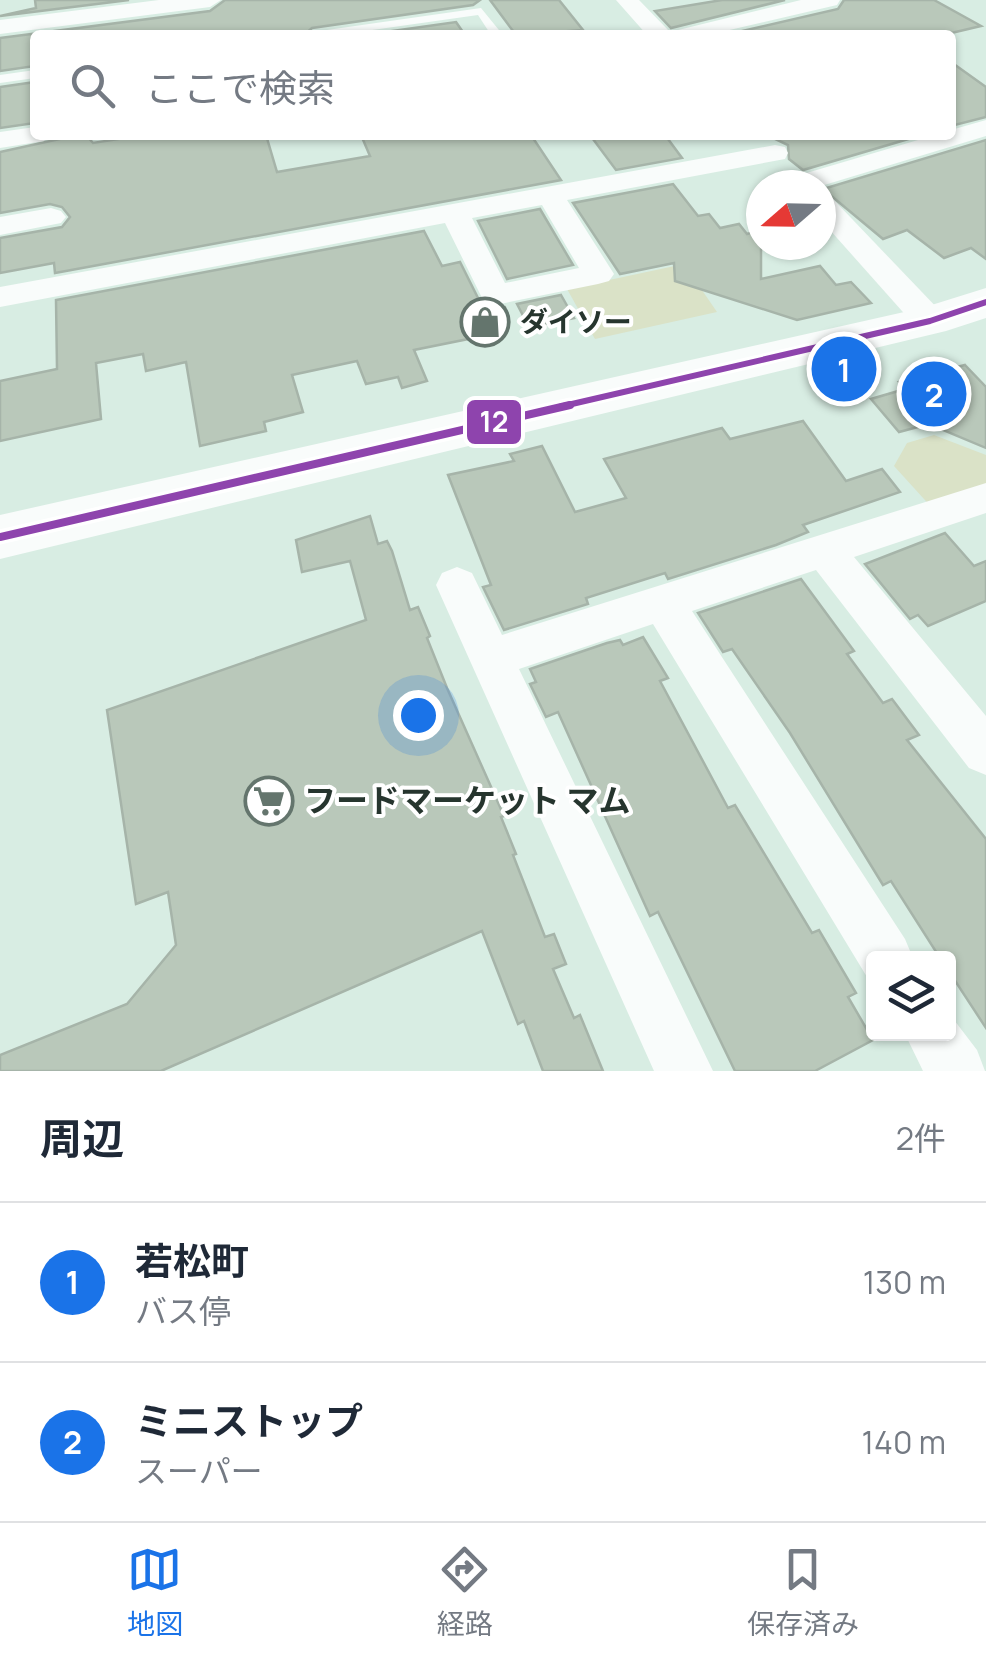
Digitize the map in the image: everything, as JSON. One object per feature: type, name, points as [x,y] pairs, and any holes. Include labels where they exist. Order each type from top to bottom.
[{"type":"street","points":[[0,27],[210,0]]},
{"type":"street","points":[[628,0],[655,30]]},
{"type":"street","points":[[700,30],[829,0]]},
{"type":"street","points":[[956,139],[986,128]]},
{"type":"street","points":[[0,140],[30,136]]},
{"type":"street","points":[[836,181],[952,140]]},
{"type":"street","points":[[0,297],[550,195],[766,144],[791,170]]},
{"type":"street","points":[[454,212],[495,295],[598,274],[550,195]]},
{"type":"street","points":[[836,210],[967,312]]},
{"type":"street","points":[[0,226],[51,216]]},
{"type":"street","points":[[0,537],[967,312]]},
{"type":"street","points":[[491,658],[824,551],[982,506]]},
{"type":"street","points":[[824,551],[986,752]]},
{"type":"street","points":[[458,585],[684,1071]]},
{"type":"street","points":[[662,603],[882,951]]},
{"type":"street","points":[[937,1041],[956,1071]]},
{"type":"lane","points":[[350,30],[482,12],[494,30]]},
{"type":"lane","points":[[0,79],[30,75]]},
{"type":"green space","points":[[684,264],[717,312],[595,339],[567,289]]},
{"type":"green space","points":[[934,435],[986,455],[986,492],[934,510],[894,466],[907,443]]},
{"type":"building","points":[[35,0],[129,0],[0,16],[36,8]]},
{"type":"building","points":[[225,0],[480,0],[473,5],[310,30],[62,30],[210,11]]},
{"type":"building","points":[[490,0],[559,0],[583,30],[512,30]]},
{"type":"building","points":[[722,0],[785,0],[671,28],[655,11]]},
{"type":"building","points":[[844,0],[934,0],[981,26],[956,32],[747,30],[838,9]]},
{"type":"building","points":[[456,22],[462,30],[399,30]]},
{"type":"building","points":[[30,34],[30,67],[0,71],[0,38]]},
{"type":"building","points":[[956,66],[986,87],[986,117],[956,125]]},
{"type":"building","points":[[30,83],[30,124],[0,128],[0,87]]},
{"type":"building","points":[[55,140],[267,140],[277,172],[370,156],[363,140],[534,140],[561,180],[55,273],[54,263],[0,273],[0,238],[62,227],[70,217],[62,207],[50,204],[0,213],[0,152]]},
{"type":"building","points":[[594,140],[669,140],[682,158],[616,170]]},
{"type":"building","points":[[778,140],[905,140],[803,170],[789,159],[788,145]]},
{"type":"building","points":[[986,140],[986,259],[971,248],[944,258],[907,230],[883,239],[836,200],[836,185]]},
{"type":"building","points":[[673,184],[698,216],[709,214],[720,228],[739,224],[746,233],[746,260],[761,260],[761,279],[820,266],[836,285],[851,282],[871,303],[797,320],[675,281],[674,263],[620,274],[573,203]]},
{"type":"building","points":[[540,209],[573,265],[507,279],[478,221]]},
{"type":"building","points":[[424,231],[442,266],[460,262],[481,304],[494,309],[506,307],[480,320],[488,335],[414,350],[427,381],[402,388],[398,377],[366,384],[357,361],[292,375],[303,412],[264,422],[266,431],[200,446],[186,362],[146,371],[143,354],[96,363],[101,419],[0,441],[0,381],[57,369],[56,300]]},
{"type":"building","points":[[561,295],[574,318],[529,327],[517,304]]},
{"type":"building","points":[[965,365],[986,387],[986,448],[929,424],[899,432],[871,399],[905,389],[899,382]]},
{"type":"building","points":[[803,421],[846,481],[882,469],[900,492],[803,525],[808,532],[776,545],[668,579],[665,573],[586,598],[588,604],[504,630],[483,587],[491,585],[448,475],[514,461],[510,454],[542,446],[575,512],[626,498],[604,459],[722,428],[730,439]]},
{"type":"building","name":"フードマーケット マム","points":[[370,516],[378,544],[387,541],[392,551],[410,610],[418,607],[447,688],[504,816],[501,817],[516,854],[513,855],[545,937],[554,934],[566,964],[553,969],[574,1018],[580,1015],[603,1071],[543,1071],[524,1021],[518,1024],[482,931],[161,1071],[0,1071],[0,1055],[127,1004],[176,945],[168,892],[136,904],[107,710],[366,620],[350,561],[302,572],[296,540]]},
{"type":"building","points":[[945,533],[974,566],[986,561],[986,601],[928,626],[918,615],[910,619],[865,564]]},
{"type":"building","points":[[801,579],[854,651],[847,654],[883,703],[892,699],[919,735],[907,740],[986,839],[986,1028],[956,982],[956,951],[936,951],[891,881],[883,885],[790,733],[732,649],[723,652],[698,613]]},
{"type":"building","points":[[643,637],[668,678],[660,681],[728,808],[735,805],[812,933],[819,930],[856,993],[848,997],[866,1028],[866,1041],[871,1041],[815,1071],[735,1071],[658,912],[650,916],[558,712],[546,717],[530,684],[536,682],[530,669],[607,643],[620,640],[623,645]]},
{"type":"transit line","name":"12","points":[[0,537],[930,321],[986,302]]},
{"type":"place","name":"ダイソー","points":[[485,322]]},
{"type":"place","name":"若松町","points":[[844,369]]},
{"type":"place","name":"ミニストップ","points":[[934,394]]},
{"type":"place","name":"フードマーケット マム","points":[[269,801]]}]
